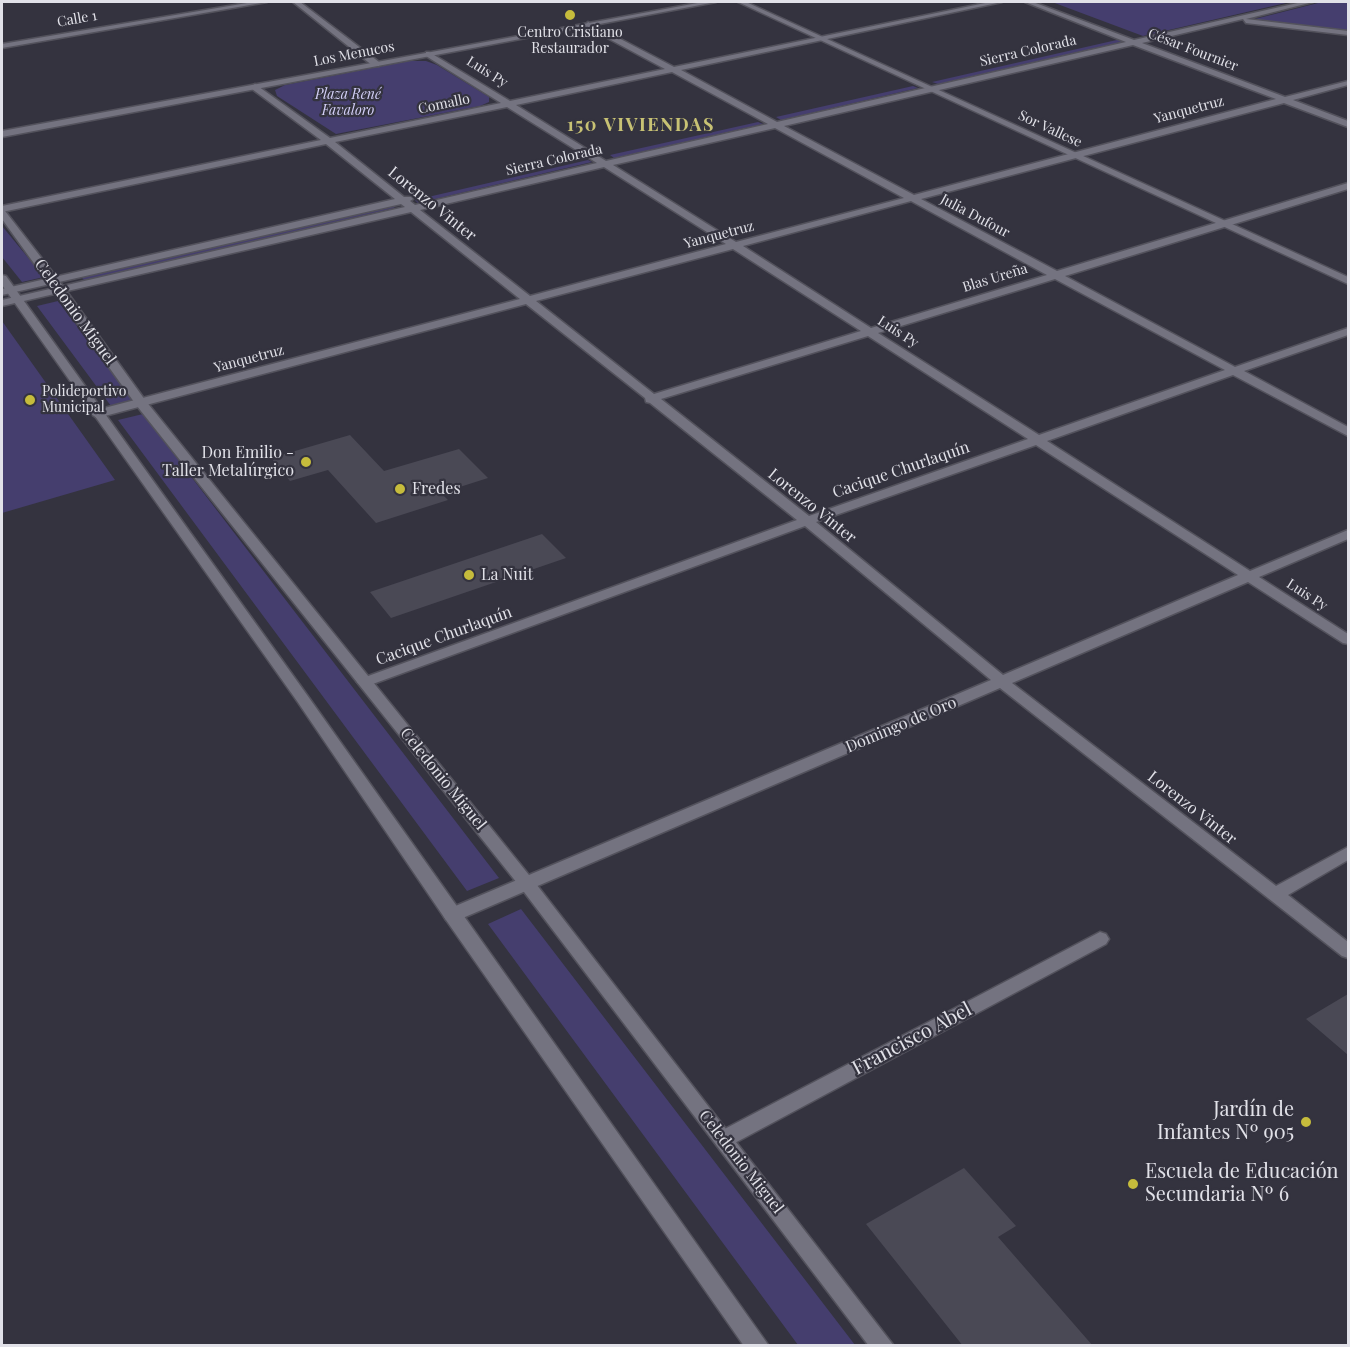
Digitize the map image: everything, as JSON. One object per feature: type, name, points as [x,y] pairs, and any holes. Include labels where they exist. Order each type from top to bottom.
[{"type":"street","name":"Calle 1","points":[[2,46],[263,2]]},
{"type":"street","points":[[296,2],[376,64]]},
{"type":"street","name":"Los Menucos","points":[[2,134],[712,2]]},
{"type":"street","name":"Sor Vallese","points":[[741,2],[1348,281]]},
{"type":"street","name":"Comallo","points":[[2,211],[998,2]]},
{"type":"street","name":"César Fournier","points":[[1028,2],[1348,124]]},
{"type":"street","name":"Sierra Colorada","points":[[407,204],[604,164],[1309,2]]},
{"type":"street","points":[[1234,20],[1348,33]]},
{"type":"street","name":"Julia Dufour","points":[[588,24],[759,118],[1348,432]]},
{"type":"street","name":"Sierra Colorada","points":[[2,303],[7,290],[56,285],[407,204],[592,157],[1118,36]]},
{"type":"street","name":"Luis Py","points":[[429,54],[736,246],[1348,640]]},
{"type":"street","name":"Yanquetruz","points":[[97,414],[1348,83]]},
{"type":"street","name":"Lorenzo Vinter","points":[[255,87],[329,142],[527,302],[807,521],[1002,682],[1277,893],[1348,951]]},
{"type":"street","name":"Blas Ureña","points":[[650,399],[1348,186]]},
{"type":"street","name":"Celedonio Miguel","points":[[2,211],[141,403],[527,884],[883,1346]]},
{"type":"street","points":[[7,290],[302,698],[452,915],[758,1346]]},
{"type":"street","name":"Cacique Churlaquín","points":[[365,682],[807,521],[1348,331]]},
{"type":"street","name":"Domingo de Oro","points":[[452,915],[1348,534]]},
{"type":"street","points":[[1277,893],[1348,853]]},
{"type":"street","name":"Francisco Abel","points":[[724,1139],[1100,939]]},
{"type":"green space","points":[[1052,2],[1290,2],[1143,36]]},
{"type":"green space","points":[[1322,2],[1348,2],[1348,31],[1251,20]]},
{"type":"green space","points":[[1121,39],[1126,41],[938,84],[932,82]]},
{"type":"green space","name":"Plaza René Favaloro","points":[[409,61],[426,61],[437,65],[489,97],[489,102],[480,106],[336,134],[277,96],[275,90],[285,85]]},
{"type":"green space","points":[[913,86],[918,88],[781,120],[776,117]]},
{"type":"green space","points":[[758,122],[763,124],[614,158],[610,155]]},
{"type":"green space","points":[[588,160],[592,162],[418,203],[415,200]]},
{"type":"green space","points":[[391,205],[395,208],[85,281],[81,277]]},
{"type":"green space","points":[[2,226],[44,277],[22,282],[2,257]]},
{"type":"green space","points":[[58,301],[133,400],[111,406],[37,306]]},
{"type":"green space","name":"Polideportivo Municipal","points":[[2,321],[115,480],[2,513]]},
{"type":"green space","points":[[143,414],[499,878],[467,891],[118,420]]},
{"type":"green space","points":[[521,909],[855,1345],[798,1345],[488,924]]},
{"type":"building","name":"Fredes","points":[[350,435],[384,471],[459,449],[488,478],[441,493],[448,500],[376,523],[328,470],[290,481],[271,458]]},
{"type":"building","name":"La Nuit","points":[[542,534],[566,558],[391,618],[370,592]]},
{"type":"building","points":[[1348,994],[1348,1055],[1306,1019]]},
{"type":"building","points":[[964,1168],[1016,1226],[998,1237],[1093,1346],[963,1346],[866,1224]]},
{"type":"place","name":"Centro Cristiano Restaurador","points":[[570,15]]},
{"type":"place","name":"Polideportivo Municipal","points":[[30,400]]},
{"type":"place","name":"Don Emilio - Taller Metalúrgico","points":[[306,462]]},
{"type":"place","name":"Fredes","points":[[400,489]]},
{"type":"place","name":"La Nuit","points":[[469,575]]},
{"type":"place","name":"Jardín de Infantes Nº 905","points":[[1306,1122]]},
{"type":"place","name":"Escuela de Educación Secundaria Nº 6","points":[[1133,1184]]},
{"type":"district","name":"150 VIVIENDAS","points":[[641,125]]}]
